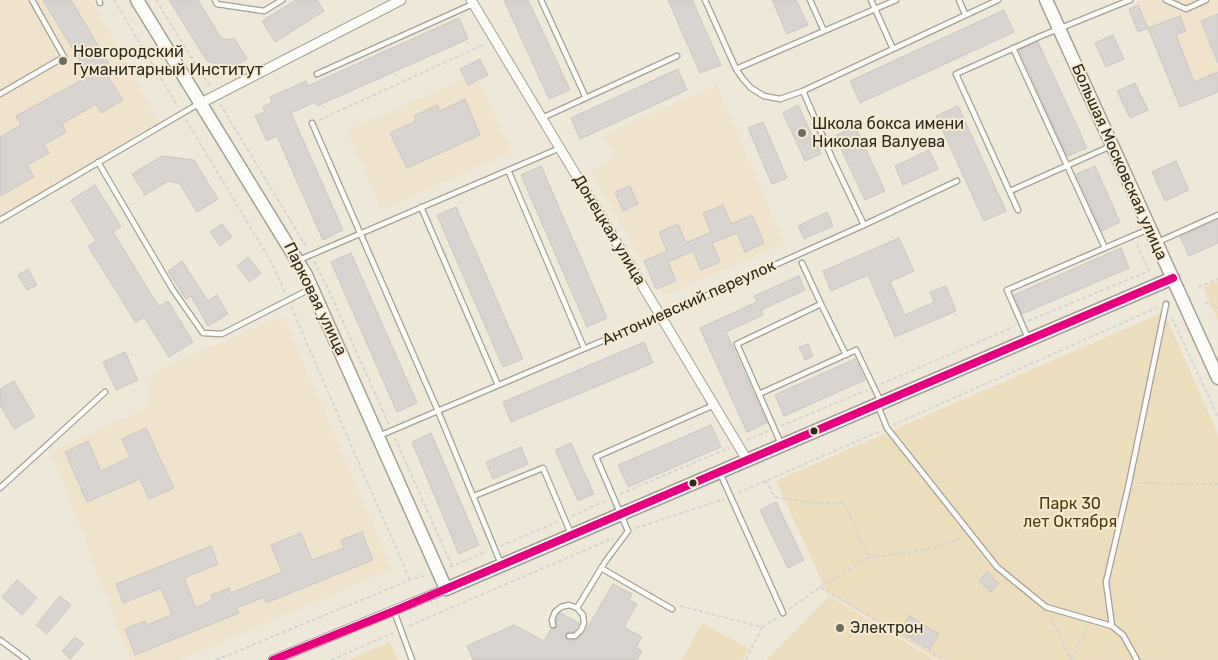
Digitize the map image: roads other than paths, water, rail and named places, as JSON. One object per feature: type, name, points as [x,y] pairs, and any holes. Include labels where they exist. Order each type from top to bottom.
[{"type":"street","name":"Парковая улица","points":[[137,0],[298,260],[446,589]]},
{"type":"street","points":[[201,103],[401,0]]},
{"type":"street","name":"Большая Московская улица","points":[[1046,0],[1218,378]]},
{"type":"street","name":"Донецкая улица","points":[[472,2],[747,460]]},
{"type":"street","points":[[273,660],[394,612],[1172,278]]},
{"type":"lane","points":[[0,94],[64,57],[32,0]]},
{"type":"lane","points":[[214,0],[217,4],[264,11],[282,0]]},
{"type":"lane","points":[[541,0],[586,98]]},
{"type":"lane","points":[[705,0],[736,69],[752,88],[771,98],[784,99],[998,0]]},
{"type":"lane","points":[[810,0],[824,31]]},
{"type":"lane","points":[[871,0],[893,49]]},
{"type":"lane","points":[[736,69],[896,0]]},
{"type":"lane","points":[[959,0],[965,14]]},
{"type":"lane","points":[[1018,210],[956,74],[1013,48],[1130,0]]},
{"type":"lane","points":[[1166,0],[1186,9],[1206,0]]},
{"type":"lane","points":[[317,74],[472,2]]},
{"type":"lane","points":[[1013,48],[1105,248]]},
{"type":"lane","points":[[542,118],[677,56]]},
{"type":"lane","points":[[803,91],[864,225]]},
{"type":"lane","points":[[0,220],[201,103]]},
{"type":"lane","points":[[312,124],[438,411],[502,565]]},
{"type":"lane","points":[[1010,191],[1112,145]]},
{"type":"lane","points":[[298,260],[560,148]]},
{"type":"lane","points":[[98,162],[173,290],[203,332],[222,334],[312,288]]},
{"type":"lane","points":[[508,170],[584,348]]},
{"type":"lane","name":"Антониевский переулок","points":[[378,436],[661,316],[957,181]]},
{"type":"lane","points":[[421,207],[498,385]]},
{"type":"lane","points":[[1156,243],[1218,215]]},
{"type":"lane","points":[[1028,340],[1007,290],[1150,228]]},
{"type":"lane","points":[[802,263],[846,355]]},
{"type":"lane","points":[[782,445],[737,344],[821,304]]},
{"type":"lane","points":[[1112,626],[1106,582],[1129,483],[1166,304]]},
{"type":"lane","points":[[759,394],[856,350],[874,387],[887,428],[997,567],[1046,607],[1112,626],[1123,635],[1137,660]]},
{"type":"lane","points":[[0,488],[104,392]]},
{"type":"lane","points":[[577,608],[601,568],[628,531],[596,457],[714,405]]},
{"type":"lane","points":[[474,496],[543,468],[572,535]]},
{"type":"lane","points":[[720,472],[783,613]]},
{"type":"lane","points":[[601,568],[672,609]]},
{"type":"lane","points":[[553,625],[552,620],[555,612],[561,607],[570,605],[577,608],[583,614],[584,623],[581,630],[574,636],[569,636]]},
{"type":"lane","points":[[394,612],[412,660]]},
{"type":"lane","points":[[0,640],[28,660]]},
{"type":"place","name":"Новгородский Гуманитарный Институт","points":[[63,61]]},
{"type":"place","name":"Школа бокса имени Николая Валуева","points":[[802,133]]},
{"type":"place","name":"Электрон","points":[[840,628]]},
{"type":"park label","name":"Парк 30 лет Октября","points":[[1070,513]]}]
